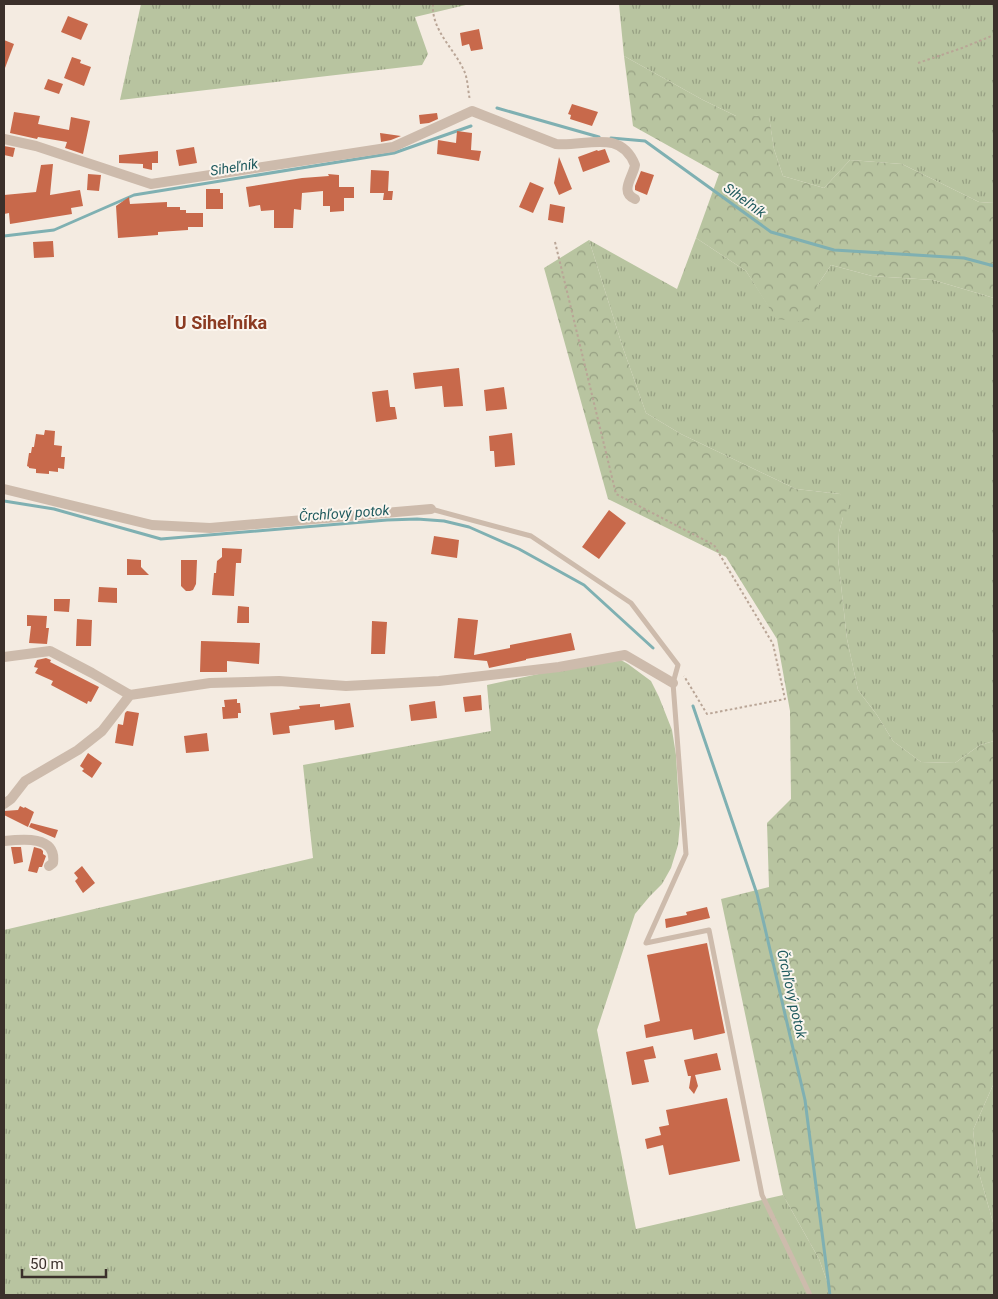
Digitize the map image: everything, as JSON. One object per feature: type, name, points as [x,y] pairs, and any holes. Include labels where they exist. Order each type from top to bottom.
[{"type":"street","points":[[4,139],[36,146],[151,184],[393,147],[472,111],[556,144],[613,142],[620,145],[626,149],[635,165],[627,189],[631,197],[635,199]]},
{"type":"street","points":[[4,489],[152,525],[210,528],[431,509]]},
{"type":"street","points":[[4,657],[50,651],[130,695],[210,683],[279,681],[346,686],[439,681],[559,668],[625,655],[673,683]]},
{"type":"street","points":[[4,804],[25,781],[78,750],[102,732],[130,695]]},
{"type":"street","points":[[4,841],[22,839],[45,843],[52,850],[54,857],[53,863],[49,866]]},
{"type":"lane","points":[[431,509],[532,536],[631,603],[678,666],[673,683],[686,854],[646,943],[709,930],[762,1195],[810,1295]]},
{"type":"path","points":[[433,4],[433,12],[442,36],[465,74],[472,111]]},
{"type":"path","points":[[918,63],[994,35]]},
{"type":"path","points":[[555,242],[616,494],[714,545],[773,644],[785,699],[707,714],[678,666]]},
{"type":"green space","points":[[141,4],[470,4],[415,17],[428,54],[422,65],[120,100]]},
{"type":"green space","points":[[619,4],[994,4],[994,203],[979,202],[902,164],[850,160],[824,188],[783,176],[774,149],[769,117],[736,116],[624,56]]},
{"type":"green space","points":[[624,56],[736,116],[769,116],[774,149],[783,176],[824,188],[850,160],[902,164],[979,202],[994,203],[994,298],[933,280],[872,276],[831,265],[817,286],[818,312],[807,322],[776,319],[746,271],[696,238],[719,174],[633,126]]},
{"type":"green space","points":[[696,238],[746,271],[777,319],[817,286],[831,265],[872,276],[933,280],[994,298],[994,741],[980,745],[955,763],[921,762],[893,741],[877,715],[858,690],[847,639],[838,558],[839,532],[843,517],[840,494],[796,489],[681,434],[646,413],[623,348],[589,240],[677,289]]},
{"type":"green space","points":[[589,240],[623,348],[646,413],[681,434],[796,489],[840,494],[849,507],[843,517],[839,532],[838,558],[847,639],[858,690],[877,715],[893,741],[921,762],[955,763],[980,745],[994,741],[994,1083],[973,1130],[977,1166],[994,1226],[994,1295],[832,1295],[819,1259],[783,1195],[721,899],[769,887],[767,823],[791,799],[790,711],[777,639],[726,557],[608,499],[544,268]]},
{"type":"green space","points":[[619,659],[651,681],[672,730],[676,755],[680,824],[678,845],[671,868],[662,884],[635,914],[597,1030],[636,1229],[783,1195],[819,1259],[832,1295],[4,1295],[4,930],[313,858],[303,765],[491,731],[487,685],[595,662]]},
{"type":"green space","points":[[994,1083],[994,1226],[977,1166],[973,1130]]},
{"type":"building","points":[[68,16],[88,24],[81,40],[61,32]]},
{"type":"building","points":[[479,29],[483,49],[471,51],[469,44],[462,46],[460,33]]},
{"type":"building","points":[[4,40],[14,44],[5,68],[4,68]]},
{"type":"building","points":[[72,57],[81,60],[80,63],[91,67],[84,86],[64,78]]},
{"type":"building","points":[[48,79],[63,84],[59,94],[44,89]]},
{"type":"building","points":[[572,104],[598,112],[592,126],[570,119],[571,115],[568,114]]},
{"type":"building","points":[[14,112],[40,116],[38,124],[69,130],[71,117],[90,121],[83,154],[65,148],[67,142],[38,137],[37,139],[10,133]]},
{"type":"building","points":[[437,113],[438,119],[420,124],[419,115]]},
{"type":"building","points":[[457,131],[472,133],[471,150],[481,151],[479,161],[437,154],[438,140],[456,143]]},
{"type":"building","points":[[380,133],[401,136],[381,142]]},
{"type":"building","points":[[4,146],[15,148],[13,157],[4,155]]},
{"type":"building","points":[[194,147],[197,163],[179,166],[176,150]]},
{"type":"building","points":[[605,149],[610,162],[583,172],[578,157]]},
{"type":"building","points":[[158,151],[158,163],[152,163],[152,170],[143,168],[143,164],[119,163],[119,155]]},
{"type":"building","points":[[559,157],[572,189],[559,195],[554,183]]},
{"type":"building","points":[[53,164],[50,195],[80,190],[83,206],[71,208],[72,214],[10,224],[9,213],[4,214],[4,195],[36,192],[41,165]]},
{"type":"building","points":[[371,170],[389,171],[388,191],[393,191],[392,200],[383,200],[384,193],[370,193]]},
{"type":"building","points":[[641,171],[654,175],[647,195],[635,190]]},
{"type":"building","points":[[88,174],[101,175],[99,191],[87,190]]},
{"type":"building","points":[[328,174],[339,175],[339,187],[354,187],[354,198],[344,198],[344,211],[330,212],[330,206],[323,206],[323,191],[302,193],[301,210],[294,209],[293,228],[274,228],[274,210],[261,211],[260,205],[249,207],[246,187],[302,178],[329,176]]},
{"type":"building","points":[[530,182],[544,188],[533,213],[519,207]]},
{"type":"building","points":[[206,189],[220,189],[220,193],[223,193],[223,209],[206,209]]},
{"type":"building","points":[[129,197],[130,204],[167,202],[167,207],[180,207],[180,210],[186,210],[186,213],[203,213],[203,227],[188,227],[188,230],[158,232],[158,235],[118,238],[116,206]]},
{"type":"building","points":[[550,204],[565,207],[563,223],[548,220]]},
{"type":"building","points":[[53,241],[54,257],[34,258],[33,242]]},
{"type":"building","points":[[459,368],[463,406],[444,407],[442,386],[415,389],[413,373]]},
{"type":"building","points":[[504,387],[507,409],[486,411],[484,390]]},
{"type":"building","points":[[388,390],[390,407],[395,407],[397,419],[376,422],[372,392]]},
{"type":"building","points":[[45,430],[55,431],[54,445],[62,446],[61,457],[65,457],[64,469],[58,468],[58,472],[49,471],[49,474],[36,473],[36,469],[27,466],[29,453],[31,453],[32,447],[34,447],[36,434],[44,435]]},
{"type":"building","points":[[512,433],[515,465],[495,467],[494,451],[490,451],[489,436]]},
{"type":"building","points":[[609,510],[626,523],[599,559],[582,547]]},
{"type":"building","points":[[434,536],[459,540],[457,558],[431,554]]},
{"type":"building","points":[[222,548],[242,549],[241,563],[236,563],[234,596],[212,595],[214,573],[216,573],[217,561],[222,557]]},
{"type":"building","points":[[127,559],[141,560],[141,567],[149,575],[127,575]]},
{"type":"building","points":[[181,560],[197,560],[196,584],[193,590],[186,591],[181,586]]},
{"type":"building","points":[[99,587],[117,588],[117,603],[98,602]]},
{"type":"building","points":[[54,599],[70,599],[69,612],[54,611]]},
{"type":"building","points":[[238,606],[249,607],[249,623],[237,623]]},
{"type":"building","points":[[27,615],[47,616],[46,628],[49,628],[47,644],[29,643],[31,626],[27,626]]},
{"type":"building","points":[[458,618],[478,620],[474,655],[510,648],[510,645],[571,633],[575,650],[489,668],[487,661],[454,658]]},
{"type":"building","points":[[77,619],[92,620],[91,646],[76,646]]},
{"type":"building","points":[[372,621],[387,622],[385,654],[371,654]]},
{"type":"building","points":[[201,641],[260,643],[259,664],[227,661],[227,672],[200,672]]},
{"type":"building","points":[[46,658],[51,660],[50,662],[99,687],[91,702],[88,701],[87,704],[51,685],[53,681],[35,673],[38,668],[34,667],[37,660]]},
{"type":"building","points":[[481,695],[482,710],[465,712],[463,697]]},
{"type":"building","points":[[237,699],[237,703],[240,703],[241,713],[238,713],[238,718],[223,719],[222,707],[225,707],[224,700]]},
{"type":"building","points":[[435,701],[437,718],[411,721],[409,705]]},
{"type":"building","points":[[350,703],[354,727],[335,730],[334,720],[289,726],[290,733],[273,735],[270,713],[300,709],[299,706],[320,704],[320,707]]},
{"type":"building","points":[[127,711],[139,713],[133,746],[115,743],[118,724],[123,725]]},
{"type":"building","points":[[207,733],[209,751],[186,753],[184,736]]},
{"type":"building","points":[[88,753],[102,763],[92,778],[82,771],[84,769],[80,766]]},
{"type":"building","points":[[20,806],[34,812],[28,827],[4,815],[4,811],[18,810]]},
{"type":"building","points":[[31,823],[58,830],[55,838],[29,827]]},
{"type":"building","points":[[11,847],[21,847],[23,862],[14,864]]},
{"type":"building","points":[[34,847],[41,849],[46,856],[42,867],[39,867],[37,873],[28,871]]},
{"type":"building","points":[[82,866],[95,883],[83,893],[75,881],[78,878],[74,873]]},
{"type":"building","points":[[707,907],[710,918],[666,928],[665,919],[687,915],[686,912]]},
{"type":"building","points":[[707,943],[725,1033],[694,1040],[692,1029],[646,1038],[644,1025],[660,1021],[647,955]]},
{"type":"building","points":[[653,1046],[656,1058],[644,1060],[649,1082],[632,1085],[626,1052]]},
{"type":"building","points":[[717,1053],[721,1070],[695,1075],[698,1086],[694,1094],[689,1088],[691,1076],[688,1076],[684,1060]]},
{"type":"building","points":[[727,1098],[740,1161],[669,1175],[663,1145],[647,1149],[645,1139],[661,1135],[659,1127],[669,1125],[666,1110]]},
{"type":"waterway","name":"Siheľník","points":[[497,108],[599,137]]},
{"type":"waterway","name":"Siheľník","points":[[4,236],[54,230],[134,195],[394,153],[471,126]]},
{"type":"waterway","name":"Siheľník","points":[[611,138],[645,141],[771,232],[834,250],[964,258],[994,266]]},
{"type":"waterway","name":"Črchľový potok","points":[[4,501],[54,509],[161,539],[387,520],[417,519],[444,521],[469,527],[519,549],[584,585],[653,648]]},
{"type":"waterway","name":"Črchľový potok","points":[[693,706],[757,894],[805,1100],[830,1295]]},
{"type":"district","name":"U Siheľníka","points":[[221,322]]}]
